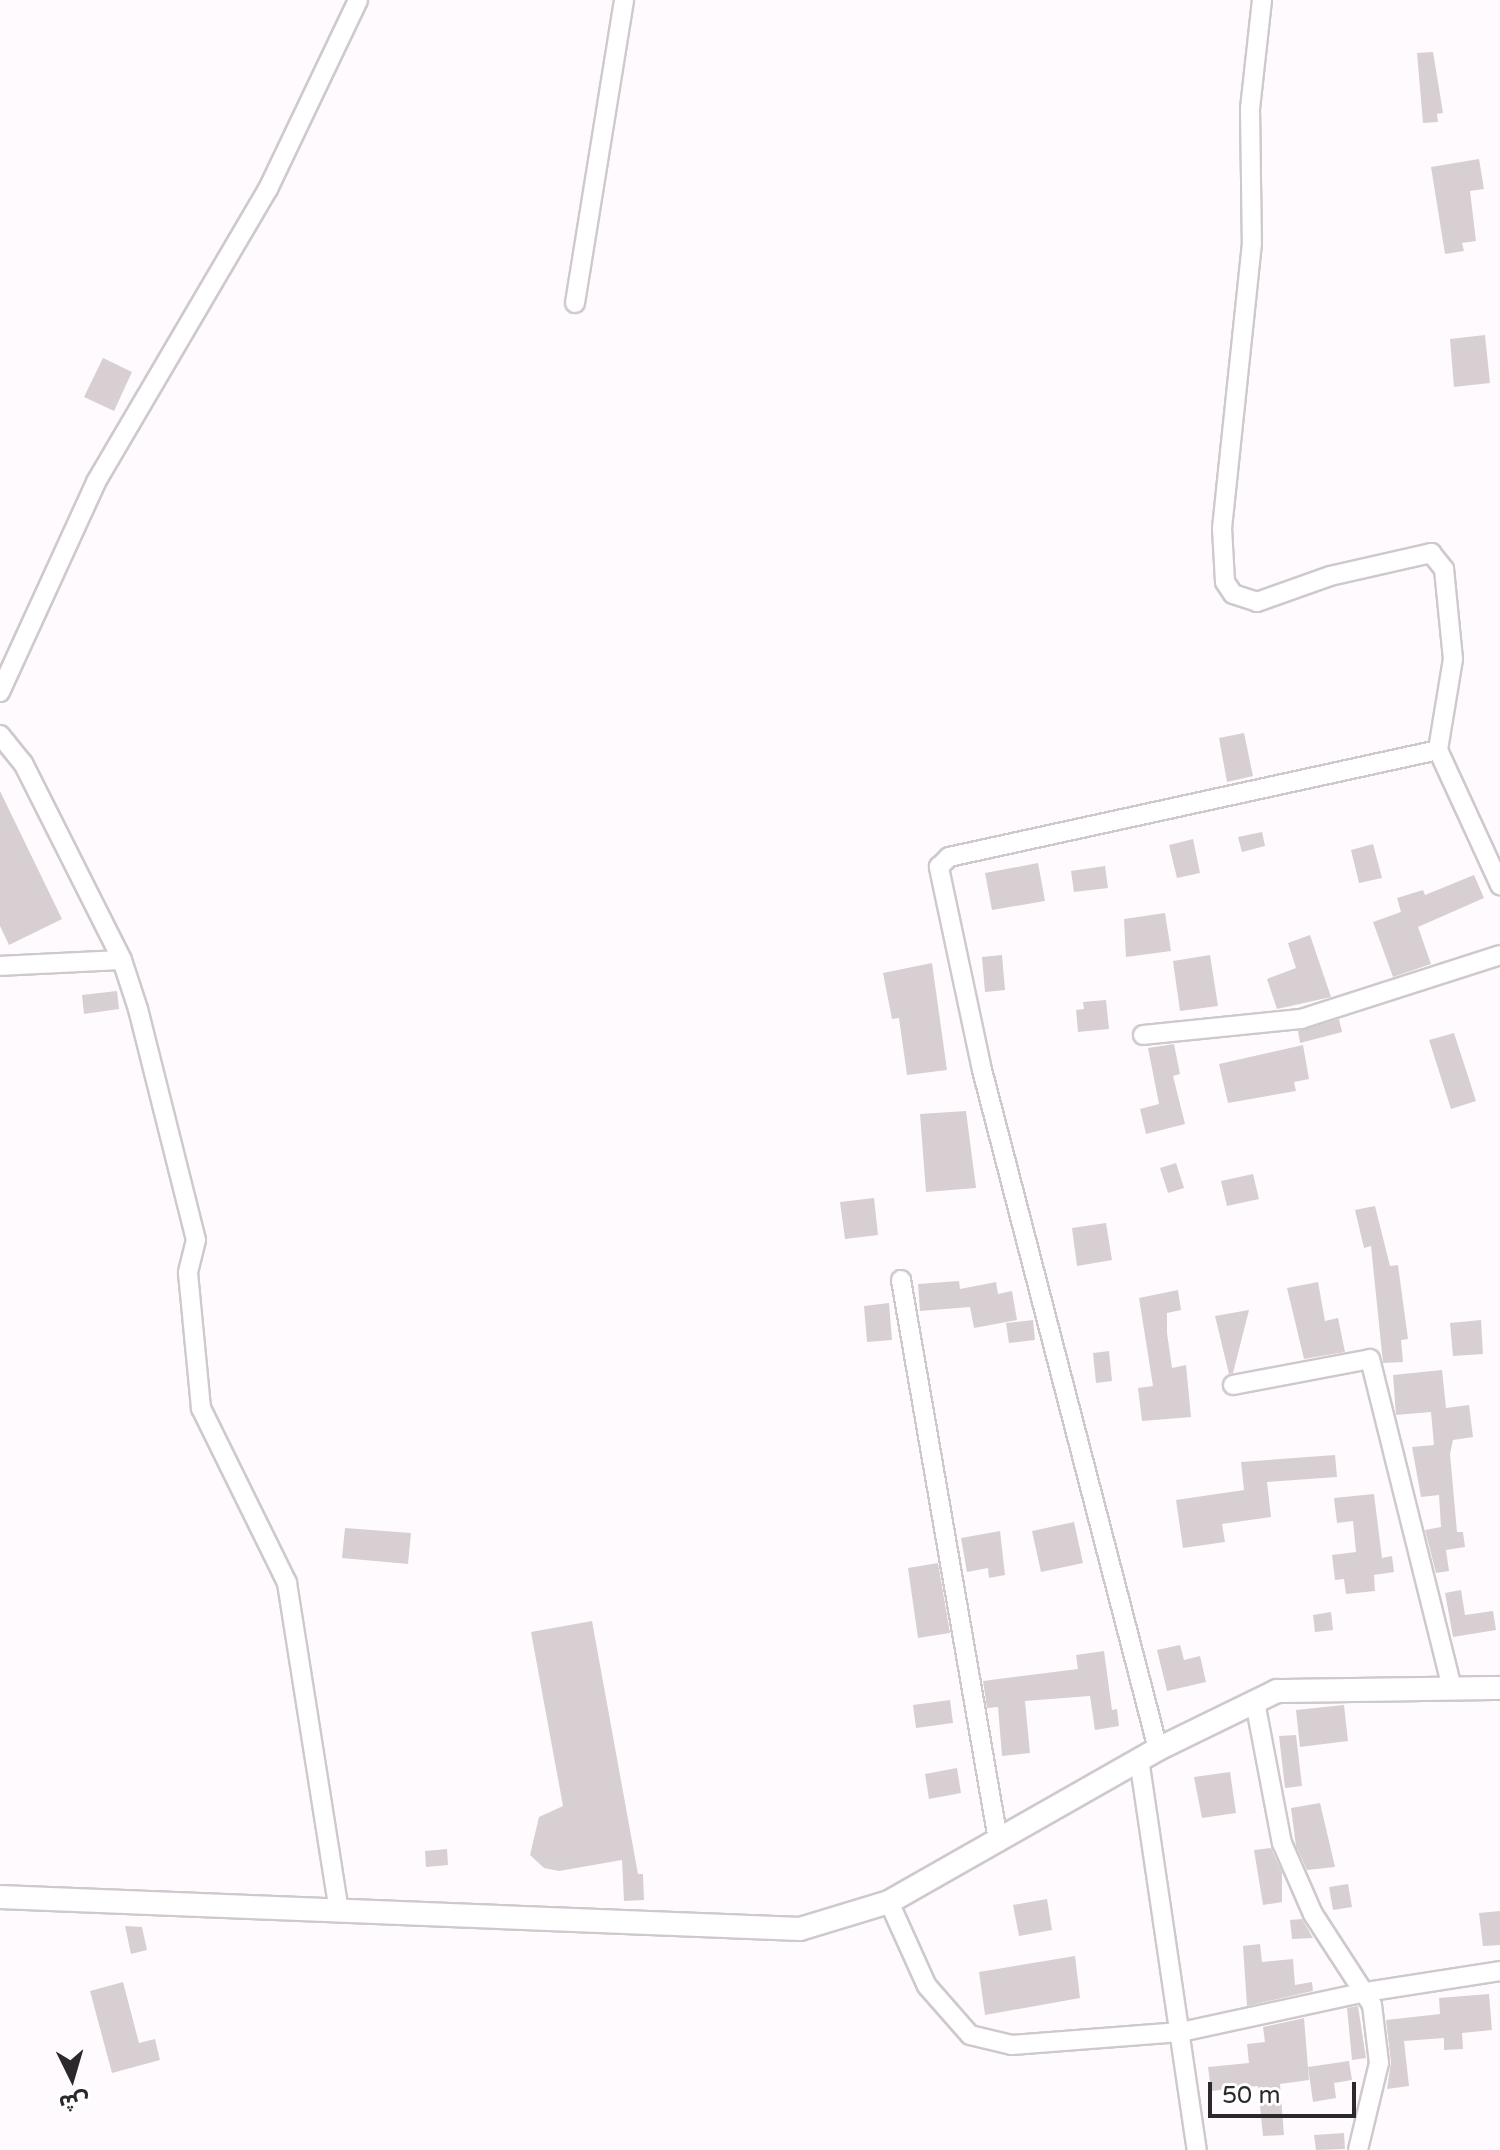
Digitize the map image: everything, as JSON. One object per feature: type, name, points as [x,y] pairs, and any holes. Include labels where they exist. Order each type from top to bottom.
[{"type":"street","points":[[0,692],[96,482],[268,189],[358,0]]},
{"type":"street","points":[[575,303],[624,0]]},
{"type":"street","points":[[1262,0],[1250,108],[1252,243],[1222,528],[1225,582],[1233,594],[1257,602],[1330,576],[1431,553],[1444,569],[1453,659],[1438,750],[1500,885]]},
{"type":"street","points":[[0,735],[23,763],[122,960],[196,1240],[188,1273],[201,1408],[287,1583],[339,1910]]},
{"type":"street","points":[[1197,2150],[1148,1754],[982,1070],[939,867],[949,857],[1438,750]]},
{"type":"street","points":[[1143,1035],[1301,1019],[1500,955]]},
{"type":"street","points":[[0,966],[122,960]]},
{"type":"street","points":[[901,1280],[998,1840]]},
{"type":"street","points":[[1233,1385],[1370,1359],[1452,1687]]},
{"type":"street","points":[[0,1897],[800,1929],[889,1902],[1148,1754],[1277,1691],[1500,1688]]},
{"type":"street","points":[[1255,1702],[1282,1843],[1313,1914],[1366,1992],[1379,2063],[1358,2150]]},
{"type":"street","points":[[889,1902],[927,1986],[970,2035],[1012,2045],[1181,2032],[1366,1992],[1500,1971]]},
{"type":"building","points":[[1433,52],[1443,113],[1437,114],[1438,122],[1423,123],[1417,53]]},
{"type":"building","points":[[1479,159],[1484,189],[1470,191],[1476,241],[1462,243],[1464,251],[1445,254],[1431,167]]},
{"type":"building","points":[[1485,335],[1490,383],[1454,387],[1450,339]]},
{"type":"building","points":[[103,358],[132,372],[114,411],[84,397]]},
{"type":"building","points":[[1244,733],[1253,776],[1227,782],[1219,738]]},
{"type":"building","points":[[0,791],[62,919],[9,945],[0,926]]},
{"type":"building","points":[[1262,832],[1265,846],[1242,852],[1238,837]]},
{"type":"building","points":[[1193,839],[1200,873],[1177,878],[1169,845]]},
{"type":"building","points":[[1373,844],[1382,878],[1359,883],[1351,850]]},
{"type":"building","points":[[1038,863],[1045,901],[992,910],[985,873]]},
{"type":"building","points":[[1105,866],[1108,888],[1074,892],[1071,871]]},
{"type":"building","points":[[1474,875],[1484,898],[1418,927],[1431,964],[1393,977],[1373,922],[1401,912],[1397,898],[1423,890],[1425,895]]},
{"type":"building","points":[[1165,913],[1171,951],[1126,957],[1124,919]]},
{"type":"building","points":[[1310,935],[1331,997],[1277,1009],[1267,979],[1296,968],[1288,943]]},
{"type":"building","points":[[1002,955],[1005,990],[985,992],[982,957]]},
{"type":"building","points":[[1210,955],[1218,1006],[1180,1011],[1173,961]]},
{"type":"building","points":[[932,963],[947,1070],[907,1075],[899,1018],[892,1019],[883,973]]},
{"type":"building","points":[[117,991],[119,1009],[84,1014],[82,995]]},
{"type":"building","points":[[1106,1000],[1109,1029],[1078,1032],[1076,1010],[1084,1009],[1083,1002]]},
{"type":"building","points":[[1339,1019],[1342,1032],[1300,1043],[1298,1031]]},
{"type":"building","points":[[1454,1033],[1476,1101],[1451,1109],[1429,1040]]},
{"type":"building","points":[[1174,1044],[1180,1074],[1173,1076],[1185,1124],[1146,1134],[1140,1109],[1159,1104],[1148,1048]]},
{"type":"building","points":[[1303,1045],[1309,1079],[1294,1082],[1296,1091],[1228,1103],[1219,1064]]},
{"type":"building","points":[[966,1111],[976,1188],[926,1192],[920,1114]]},
{"type":"building","points":[[1176,1163],[1184,1188],[1168,1193],[1160,1168]]},
{"type":"building","points":[[1253,1174],[1259,1199],[1227,1206],[1221,1181]]},
{"type":"building","points":[[874,1198],[878,1235],[845,1239],[840,1202]]},
{"type":"building","points":[[1375,1206],[1390,1266],[1398,1265],[1408,1339],[1401,1340],[1403,1362],[1383,1363],[1371,1246],[1364,1248],[1355,1210]]},
{"type":"building","points":[[1106,1223],[1112,1260],[1077,1266],[1072,1228]]},
{"type":"building","points":[[959,1281],[960,1289],[996,1282],[998,1294],[1012,1291],[1017,1320],[974,1328],[970,1307],[920,1311],[918,1284]]},
{"type":"building","points":[[1318,1282],[1325,1321],[1338,1318],[1345,1352],[1304,1359],[1287,1288]]},
{"type":"building","points":[[1178,1290],[1181,1310],[1167,1313],[1167,1333],[1172,1368],[1186,1365],[1191,1417],[1142,1421],[1138,1388],[1153,1386],[1139,1298]]},
{"type":"building","points":[[889,1303],[892,1340],[867,1342],[864,1306]]},
{"type":"building","points":[[1249,1310],[1233,1373],[1229,1374],[1215,1316]]},
{"type":"building","points":[[1033,1320],[1035,1340],[1009,1343],[1006,1323]]},
{"type":"building","points":[[1481,1320],[1483,1354],[1453,1356],[1450,1323]]},
{"type":"building","points":[[1109,1351],[1112,1381],[1096,1383],[1093,1353]]},
{"type":"building","points":[[1442,1370],[1446,1408],[1469,1405],[1473,1437],[1453,1440],[1450,1454],[1457,1532],[1463,1532],[1465,1547],[1446,1550],[1449,1571],[1436,1573],[1425,1530],[1441,1527],[1439,1495],[1421,1497],[1412,1447],[1434,1445],[1431,1412],[1396,1415],[1393,1375]]},
{"type":"building","points":[[1335,1455],[1337,1477],[1267,1482],[1271,1517],[1222,1524],[1225,1542],[1183,1548],[1176,1500],[1244,1490],[1241,1462]]},
{"type":"building","points":[[1374,1494],[1382,1558],[1392,1556],[1394,1572],[1374,1575],[1375,1591],[1346,1594],[1344,1579],[1335,1580],[1332,1555],[1356,1552],[1353,1521],[1337,1523],[1334,1498]]},
{"type":"building","points":[[1074,1522],[1083,1563],[1041,1572],[1032,1531]]},
{"type":"building","points":[[345,1528],[411,1533],[408,1564],[342,1558]]},
{"type":"building","points":[[1000,1531],[1005,1575],[989,1578],[988,1568],[967,1572],[961,1538]]},
{"type":"building","points":[[938,1563],[950,1633],[918,1638],[908,1568]]},
{"type":"building","points":[[1461,1590],[1465,1615],[1493,1611],[1496,1630],[1453,1637],[1445,1593]]},
{"type":"building","points":[[1331,1612],[1333,1630],[1315,1632],[1313,1615]]},
{"type":"building","points":[[592,1621],[638,1874],[643,1874],[644,1900],[624,1901],[622,1860],[559,1871],[544,1868],[530,1855],[539,1817],[563,1806],[531,1632]]},
{"type":"building","points":[[1180,1645],[1184,1660],[1200,1656],[1206,1682],[1167,1691],[1157,1650]]},
{"type":"building","points":[[1104,1651],[1112,1710],[1117,1709],[1119,1726],[1095,1730],[1090,1696],[1025,1701],[1030,1753],[1002,1756],[998,1707],[987,1708],[983,1681],[1078,1669],[1076,1655]]},
{"type":"building","points":[[950,1700],[953,1723],[916,1728],[913,1705]]},
{"type":"building","points":[[1344,1705],[1348,1741],[1300,1747],[1296,1710]]},
{"type":"building","points":[[1296,1735],[1302,1786],[1285,1788],[1279,1736]]},
{"type":"building","points":[[957,1768],[961,1793],[929,1799],[925,1774]]},
{"type":"building","points":[[1230,1772],[1236,1813],[1202,1818],[1194,1777]]},
{"type":"building","points":[[1320,1803],[1335,1867],[1307,1870],[1296,1846],[1291,1808]]},
{"type":"building","points":[[1271,1848],[1282,1872],[1282,1902],[1263,1905],[1254,1850]]},
{"type":"building","points":[[447,1849],[448,1865],[426,1867],[425,1851]]},
{"type":"building","points":[[1348,1884],[1352,1907],[1333,1910],[1329,1887]]},
{"type":"building","points":[[1047,1899],[1052,1930],[1019,1936],[1013,1905]]},
{"type":"building","points":[[1500,1911],[1500,1945],[1483,1946],[1479,1913]]},
{"type":"building","points":[[1302,1919],[1313,1938],[1292,1939],[1290,1920]]},
{"type":"building","points":[[125,1926],[142,1927],[147,1950],[131,1954]]},
{"type":"building","points":[[1260,1944],[1262,1962],[1293,1959],[1295,1985],[1312,1982],[1313,1991],[1247,2006],[1243,1946]]},
{"type":"building","points":[[1075,1956],[1080,1998],[985,2015],[979,1972]]},
{"type":"building","points":[[123,1982],[139,2043],[155,2039],[160,2060],[112,2073],[90,1991]]},
{"type":"building","points":[[1489,1994],[1492,2030],[1462,2033],[1463,2049],[1444,2050],[1444,2038],[1404,2041],[1409,2086],[1387,2089],[1391,2062],[1386,2020],[1440,2014],[1439,1998]]},
{"type":"building","points":[[1358,2006],[1366,2058],[1352,2060],[1347,2008]]},
{"type":"building","points":[[1304,2018],[1309,2080],[1280,2084],[1284,2135],[1263,2136],[1258,2086],[1211,2091],[1208,2067],[1249,2063],[1247,2044],[1265,2042],[1263,2027]]},
{"type":"building","points":[[1349,2061],[1352,2080],[1334,2083],[1336,2098],[1313,2102],[1308,2067]]},
{"type":"building","points":[[1344,2133],[1345,2149],[1316,2150],[1314,2135]]}]
